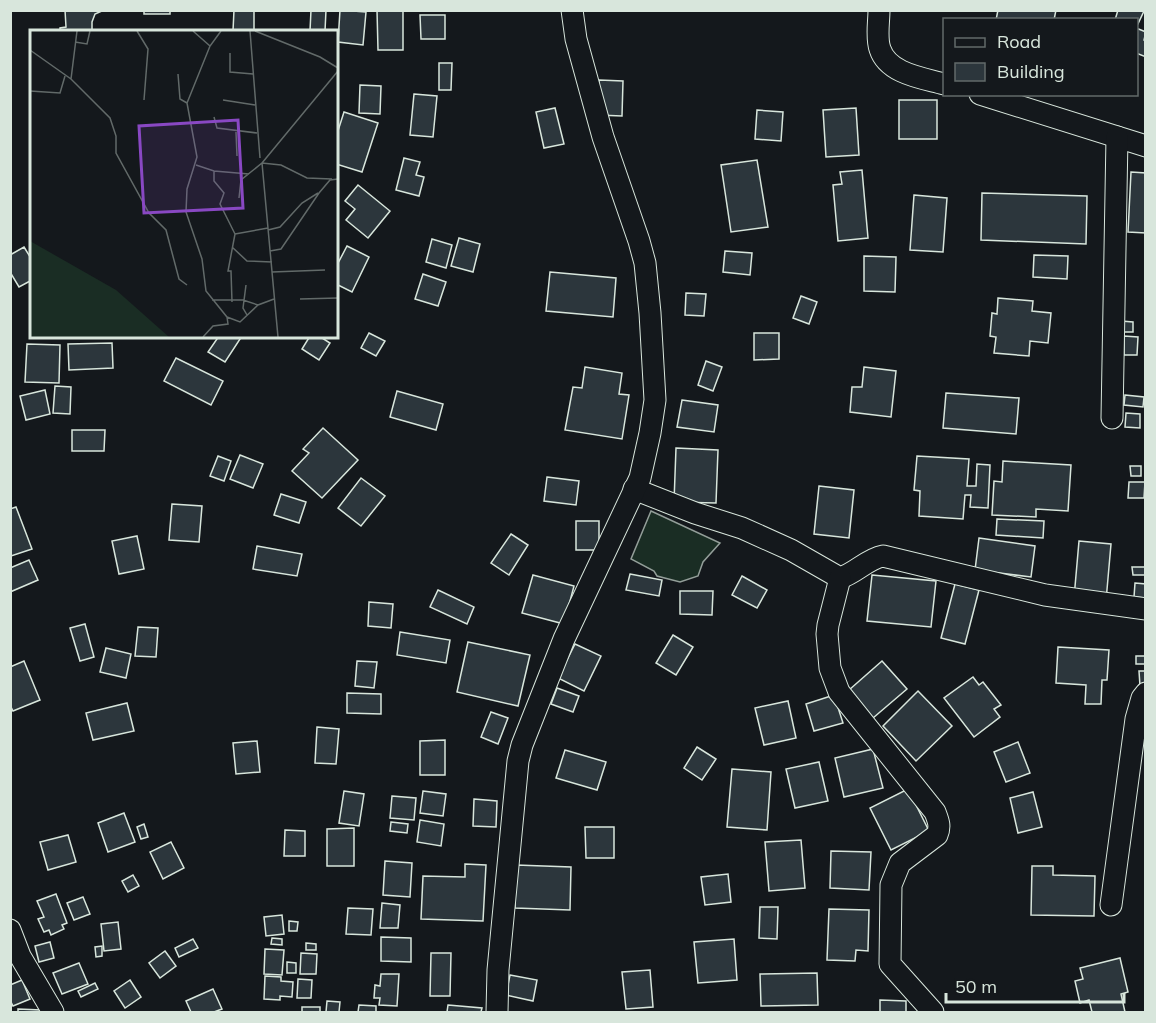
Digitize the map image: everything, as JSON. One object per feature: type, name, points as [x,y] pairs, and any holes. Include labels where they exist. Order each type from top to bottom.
[{"type":"street","points":[[497,1012],[499,958],[514,783],[520,753],[564,639],[640,478],[655,399],[645,263],[603,138],[576,39],[572,10]]},
{"type":"street","points":[[879,10],[880,49],[891,66],[903,72],[943,83]]},
{"type":"street","points":[[986,96],[1146,146]]},
{"type":"street","points":[[1112,418],[1117,137]]},
{"type":"street","points":[[634,489],[695,513],[742,528],[791,550],[840,578],[852,574],[867,562],[883,556],[1045,595],[1146,609]]},
{"type":"street","points":[[840,578],[827,634],[830,668],[839,692],[935,812],[939,821],[940,829],[937,835],[900,863],[891,885],[890,964],[933,1012]]},
{"type":"street","points":[[1111,905],[1136,719],[1142,698],[1146,693]]},
{"type":"street","points":[[10,930],[20,956],[53,1012]]},
{"type":"green space","points":[[651,511],[720,543],[703,562],[698,576],[680,582],[657,576],[654,571],[631,559]]},
{"type":"building","points":[[65,10],[104,10],[95,14],[92,30],[60,30],[66,27]]},
{"type":"building","points":[[144,10],[170,10],[170,14],[144,14]]},
{"type":"building","points":[[234,10],[254,10],[254,30],[233,30]]},
{"type":"building","points":[[311,10],[326,10],[325,30],[310,30]]},
{"type":"building","points":[[340,10],[366,12],[363,45],[338,42]]},
{"type":"building","points":[[377,10],[403,10],[403,50],[378,50]]},
{"type":"building","points":[[998,10],[1056,10],[1054,18],[996,18]]},
{"type":"building","points":[[1118,10],[1144,10],[1138,24],[1138,18],[1116,18]]},
{"type":"building","points":[[420,15],[445,15],[445,39],[421,39]]},
{"type":"building","points":[[1138,29],[1146,32],[1144,40],[1146,41],[1146,57],[1138,54]]},
{"type":"building","points":[[439,63],[452,63],[451,90],[439,90]]},
{"type":"building","points":[[599,80],[623,81],[622,116],[598,115]]},
{"type":"building","points":[[360,85],[381,86],[380,114],[359,113]]},
{"type":"building","points":[[414,94],[437,96],[433,137],[410,135]]},
{"type":"building","points":[[899,100],[937,100],[937,139],[899,139]]},
{"type":"building","points":[[555,108],[564,144],[544,148],[536,112]]},
{"type":"building","points":[[856,108],[859,155],[826,157],[823,110]]},
{"type":"building","points":[[757,110],[783,112],[781,141],[755,139]]},
{"type":"building","points":[[344,112],[378,123],[362,172],[338,165],[338,131]]},
{"type":"building","points":[[404,158],[420,162],[416,175],[424,177],[419,196],[396,190]]},
{"type":"building","points":[[757,160],[768,227],[731,232],[721,165]]},
{"type":"building","points":[[862,170],[868,238],[838,241],[833,185],[842,184],[840,172]]},
{"type":"building","points":[[1131,172],[1146,173],[1146,233],[1128,232]]},
{"type":"building","points":[[358,185],[390,211],[368,238],[346,220],[355,209],[345,201]]},
{"type":"building","points":[[982,193],[1087,196],[1086,244],[981,240]]},
{"type":"building","points":[[914,195],[947,198],[943,252],[910,250]]},
{"type":"building","points":[[459,238],[480,244],[473,272],[451,266]]},
{"type":"building","points":[[432,239],[452,245],[446,268],[426,262]]},
{"type":"building","points":[[347,246],[369,257],[352,292],[338,285],[338,263]]},
{"type":"building","points":[[24,247],[30,257],[30,281],[19,287],[10,272],[10,255]]},
{"type":"building","points":[[725,251],[752,253],[750,275],[723,272]]},
{"type":"building","points":[[1034,255],[1068,256],[1067,279],[1033,277]]},
{"type":"building","points":[[864,256],[896,257],[895,292],[864,291]]},
{"type":"building","points":[[550,272],[616,278],[613,317],[546,311]]},
{"type":"building","points":[[423,274],[446,282],[438,306],[415,299]]},
{"type":"building","points":[[686,293],[706,294],[704,316],[685,315]]},
{"type":"building","points":[[801,296],[817,302],[809,324],[793,318]]},
{"type":"building","points":[[998,298],[1033,301],[1032,311],[1051,313],[1048,343],[1030,341],[1029,356],[994,353],[996,337],[990,336],[992,313],[997,314]]},
{"type":"building","points":[[1121,321],[1133,322],[1133,332],[1121,332]]},
{"type":"building","points":[[369,333],[385,341],[376,356],[361,348]]},
{"type":"building","points":[[754,333],[779,333],[779,359],[754,360]]},
{"type":"building","points":[[1124,336],[1138,337],[1137,355],[1124,355]]},
{"type":"building","points":[[218,338],[241,338],[225,362],[208,352]]},
{"type":"building","points":[[309,338],[322,338],[330,343],[319,360],[302,349]]},
{"type":"building","points":[[112,343],[113,368],[69,370],[68,344]]},
{"type":"building","points":[[27,344],[60,345],[59,383],[25,382]]},
{"type":"building","points":[[176,358],[223,381],[211,405],[164,381]]},
{"type":"building","points":[[706,361],[722,367],[713,391],[698,385]]},
{"type":"building","points":[[585,367],[622,373],[619,394],[629,395],[622,439],[565,430],[573,387],[582,388]]},
{"type":"building","points":[[864,367],[896,371],[891,417],[850,412],[852,387],[862,387]]},
{"type":"building","points":[[55,386],[71,387],[70,414],[53,413]]},
{"type":"building","points":[[45,390],[50,414],[26,420],[20,396]]},
{"type":"building","points":[[397,391],[443,404],[436,430],[390,417]]},
{"type":"building","points":[[946,393],[1019,398],[1016,434],[943,428]]},
{"type":"building","points":[[1125,395],[1144,397],[1143,407],[1124,405]]},
{"type":"building","points":[[682,400],[718,405],[714,432],[677,427]]},
{"type":"building","points":[[1126,413],[1140,414],[1140,428],[1125,427]]},
{"type":"building","points":[[323,428],[358,460],[322,498],[292,471],[309,453],[303,449]]},
{"type":"building","points":[[72,430],[105,430],[104,451],[72,451]]},
{"type":"building","points":[[676,448],[718,450],[716,503],[674,502]]},
{"type":"building","points":[[240,455],[263,464],[253,488],[230,479]]},
{"type":"building","points":[[218,456],[231,461],[224,481],[210,476]]},
{"type":"building","points":[[917,456],[969,459],[967,486],[976,486],[977,464],[990,465],[988,508],[970,507],[971,495],[965,495],[963,519],[919,516],[920,491],[914,490]]},
{"type":"building","points":[[1003,461],[1071,465],[1068,511],[1036,509],[1036,517],[992,515],[994,481],[1002,482]]},
{"type":"building","points":[[1130,466],[1141,466],[1141,476],[1131,476]]},
{"type":"building","points":[[547,477],[579,481],[576,505],[544,501]]},
{"type":"building","points":[[361,478],[385,496],[361,526],[338,508]]},
{"type":"building","points":[[1129,482],[1145,482],[1144,498],[1128,498]]},
{"type":"building","points":[[819,486],[854,490],[849,538],[814,534]]},
{"type":"building","points":[[281,494],[306,502],[299,523],[274,515]]},
{"type":"building","points":[[172,504],[202,506],[199,542],[169,540]]},
{"type":"building","points":[[16,507],[32,549],[11,556],[10,509]]},
{"type":"building","points":[[997,519],[1044,521],[1043,538],[996,535]]},
{"type":"building","points":[[576,521],[599,521],[599,550],[576,550]]},
{"type":"building","points":[[511,534],[528,545],[509,575],[491,563]]},
{"type":"building","points":[[137,536],[144,569],[119,574],[112,541]]},
{"type":"building","points":[[979,538],[1035,546],[1031,577],[975,570]]},
{"type":"building","points":[[1079,541],[1111,544],[1106,601],[1074,598]]},
{"type":"building","points":[[257,546],[302,554],[297,576],[253,569]]},
{"type":"building","points":[[29,560],[38,580],[10,592],[10,568]]},
{"type":"building","points":[[1132,567],[1146,567],[1146,575],[1133,575]]},
{"type":"building","points":[[630,574],[662,580],[659,596],[626,590]]},
{"type":"building","points":[[533,575],[574,586],[564,624],[522,613]]},
{"type":"building","points":[[872,575],[936,581],[931,627],[867,621]]},
{"type":"building","points":[[742,576],[767,590],[757,608],[732,595]]},
{"type":"building","points":[[1135,583],[1146,584],[1146,598],[1134,597]]},
{"type":"building","points":[[955,584],[979,590],[965,644],[941,638]]},
{"type":"building","points":[[438,590],[474,607],[467,624],[430,607]]},
{"type":"building","points":[[680,591],[713,591],[712,615],[680,614]]},
{"type":"building","points":[[369,602],[393,604],[391,628],[368,626]]},
{"type":"building","points":[[85,624],[94,657],[80,661],[70,628]]},
{"type":"building","points":[[138,627],[158,628],[156,657],[135,656]]},
{"type":"building","points":[[400,632],[450,640],[446,663],[397,655]]},
{"type":"building","points":[[673,635],[693,647],[676,675],[656,663]]},
{"type":"building","points":[[468,642],[530,655],[518,706],[457,692]]},
{"type":"building","points":[[575,644],[601,656],[584,691],[558,678]]},
{"type":"building","points":[[1058,647],[1109,650],[1107,680],[1102,680],[1101,704],[1085,704],[1086,685],[1056,683]]},
{"type":"building","points":[[106,648],[131,654],[126,678],[100,672]]},
{"type":"building","points":[[1136,656],[1146,656],[1146,664],[1136,664]]},
{"type":"building","points":[[24,661],[40,700],[13,711],[10,705],[10,667]]},
{"type":"building","points":[[357,661],[377,662],[374,688],[355,686]]},
{"type":"building","points":[[882,661],[907,689],[873,718],[849,690]]},
{"type":"building","points":[[1139,671],[1146,671],[1146,685],[1140,686]]},
{"type":"building","points":[[973,677],[979,685],[983,682],[1001,705],[994,709],[1000,717],[974,737],[944,698]]},
{"type":"building","points":[[557,688],[579,696],[573,712],[551,704]]},
{"type":"building","points":[[918,691],[952,726],[916,761],[883,726]]},
{"type":"building","points":[[347,693],[381,694],[381,714],[347,713]]},
{"type":"building","points":[[834,695],[843,723],[814,731],[806,704]]},
{"type":"building","points":[[788,701],[796,738],[764,745],[755,708]]},
{"type":"building","points":[[127,703],[134,731],[93,740],[86,713]]},
{"type":"building","points":[[491,712],[508,718],[498,744],[481,737]]},
{"type":"building","points":[[317,727],[339,729],[336,764],[315,763]]},
{"type":"building","points":[[445,740],[445,775],[420,775],[420,741]]},
{"type":"building","points":[[257,741],[260,772],[236,774],[233,743]]},
{"type":"building","points":[[1018,742],[1030,773],[1006,782],[994,752]]},
{"type":"building","points":[[697,747],[716,759],[702,780],[684,768]]},
{"type":"building","points":[[873,749],[883,788],[844,797],[835,758]]},
{"type":"building","points":[[565,750],[606,762],[597,790],[556,778]]},
{"type":"building","points":[[819,762],[828,801],[795,808],[786,769]]},
{"type":"building","points":[[732,769],[771,772],[767,830],[727,827]]},
{"type":"building","points":[[908,789],[929,831],[891,850],[870,808]]},
{"type":"building","points":[[344,791],[364,794],[359,826],[339,823]]},
{"type":"building","points":[[423,791],[446,794],[443,816],[420,813]]},
{"type":"building","points":[[1033,792],[1042,827],[1018,833],[1010,798]]},
{"type":"building","points":[[392,796],[416,798],[414,820],[390,818]]},
{"type":"building","points":[[474,799],[497,801],[496,827],[473,826]]},
{"type":"building","points":[[124,813],[135,842],[108,852],[98,823]]},
{"type":"building","points":[[420,820],[444,824],[441,846],[417,842]]},
{"type":"building","points":[[391,822],[408,824],[407,833],[390,831]]},
{"type":"building","points":[[144,824],[148,837],[141,839],[137,827]]},
{"type":"building","points":[[585,827],[614,827],[614,858],[586,858]]},
{"type":"building","points":[[354,828],[354,866],[327,866],[327,829]]},
{"type":"building","points":[[285,830],[305,831],[305,856],[284,856]]},
{"type":"building","points":[[68,835],[76,862],[48,870],[40,842]]},
{"type":"building","points":[[801,840],[805,888],[769,891],[765,842]]},
{"type":"building","points":[[171,842],[184,868],[163,879],[150,852]]},
{"type":"building","points":[[831,851],[871,852],[869,890],[830,888]]},
{"type":"building","points":[[385,861],[412,863],[410,897],[383,895]]},
{"type":"building","points":[[465,864],[486,865],[483,921],[421,919],[423,876],[465,877]]},
{"type":"building","points":[[516,865],[571,867],[570,910],[515,908]]},
{"type":"building","points":[[1032,866],[1053,866],[1053,875],[1095,876],[1094,916],[1031,915]]},
{"type":"building","points":[[728,874],[731,902],[705,905],[701,877]]},
{"type":"building","points":[[133,875],[139,886],[128,892],[122,881]]},
{"type":"building","points":[[56,894],[67,923],[62,925],[64,929],[51,935],[49,930],[44,932],[38,919],[44,917],[37,901]]},
{"type":"building","points":[[83,897],[90,914],[74,920],[67,903]]},
{"type":"building","points":[[382,903],[400,905],[398,928],[380,928]]},
{"type":"building","points":[[760,907],[778,907],[777,939],[759,938]]},
{"type":"building","points":[[348,908],[373,909],[371,935],[346,934]]},
{"type":"building","points":[[829,909],[869,910],[868,951],[856,950],[855,961],[827,960]]},
{"type":"building","points":[[282,915],[284,934],[266,936],[264,917]]},
{"type":"building","points":[[289,921],[298,922],[297,931],[289,931]]},
{"type":"building","points":[[118,922],[121,949],[104,951],[101,924]]},
{"type":"building","points":[[381,937],[411,938],[411,962],[381,961]]},
{"type":"building","points":[[272,938],[282,939],[282,945],[271,944]]},
{"type":"building","points":[[193,939],[198,948],[179,957],[175,948]]},
{"type":"building","points":[[734,939],[737,980],[698,983],[694,942]]},
{"type":"building","points":[[50,942],[54,958],[39,962],[35,946]]},
{"type":"building","points":[[306,943],[316,944],[316,950],[306,950]]},
{"type":"building","points":[[102,946],[102,956],[96,957],[95,947]]},
{"type":"building","points":[[265,949],[284,950],[282,975],[264,974]]},
{"type":"building","points":[[165,951],[176,966],[160,978],[149,963]]},
{"type":"building","points":[[301,953],[317,954],[316,974],[300,974]]},
{"type":"building","points":[[431,953],[451,953],[450,996],[430,996]]},
{"type":"building","points":[[1120,958],[1128,992],[1121,994],[1125,1012],[1092,1012],[1089,1000],[1080,1003],[1075,981],[1083,979],[1080,968]]},
{"type":"building","points":[[287,962],[296,963],[296,973],[287,973]]},
{"type":"building","points":[[79,963],[88,984],[62,994],[53,973]]},
{"type":"building","points":[[650,970],[653,1007],[626,1009],[622,972]]},
{"type":"building","points":[[817,973],[818,1005],[761,1006],[760,974]]},
{"type":"building","points":[[381,974],[399,974],[397,1006],[379,1005],[380,998],[374,998],[375,985],[380,986]]},
{"type":"building","points":[[510,975],[537,980],[533,1001],[506,995]]},
{"type":"building","points":[[265,976],[281,977],[281,981],[293,982],[292,997],[280,996],[280,1000],[264,999]]},
{"type":"building","points":[[298,979],[312,980],[311,998],[297,998]]},
{"type":"building","points":[[22,980],[30,999],[13,1006],[10,1000],[10,985]]},
{"type":"building","points":[[130,980],[141,997],[125,1008],[114,991]]},
{"type":"building","points":[[95,983],[98,989],[81,997],[78,991]]},
{"type":"building","points":[[213,989],[222,1009],[214,1012],[191,1012],[186,1001]]},
{"type":"building","points":[[880,1000],[906,1001],[906,1012],[880,1012]]},
{"type":"building","points":[[327,1001],[340,1002],[339,1012],[326,1012]]},
{"type":"building","points":[[359,1005],[376,1006],[376,1012],[358,1012]]},
{"type":"building","points":[[448,1005],[482,1008],[481,1012],[447,1012]]},
{"type":"building","points":[[302,1007],[320,1007],[320,1012],[302,1012]]},
{"type":"building","points":[[18,1009],[41,1010],[41,1012],[18,1012]]}]
